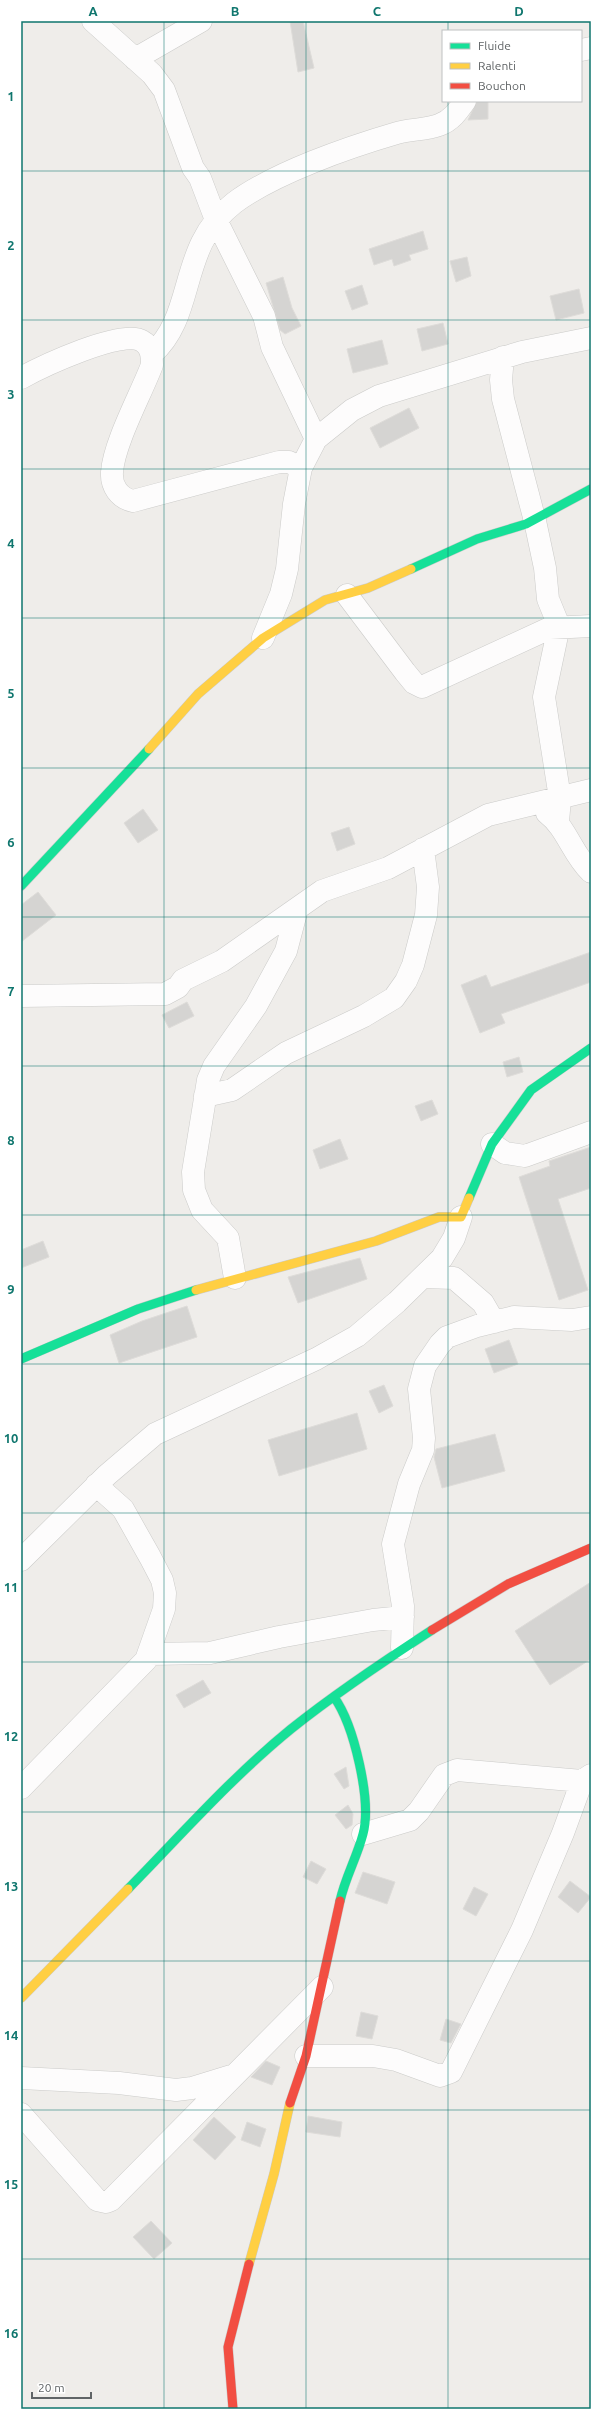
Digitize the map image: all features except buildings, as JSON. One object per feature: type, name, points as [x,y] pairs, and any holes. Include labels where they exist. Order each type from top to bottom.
[{"type":"street","points":[[93,21],[152,74],[164,90],[193,168],[200,178],[216,220],[264,316],[272,347],[316,439]]},
{"type":"street","points":[[135,59],[201,21]]},
{"type":"street","points":[[152,354],[166,339],[174,325],[196,252],[216,220],[234,204],[259,187],[343,151],[398,132],[439,125],[453,117],[464,102]]},
{"type":"street","points":[[263,638],[281,594],[287,569],[294,504],[301,468],[316,439],[352,410],[379,396],[503,357],[591,338]]},
{"type":"street","points":[[21,378],[63,357],[122,339],[141,340],[152,354],[152,365],[114,460],[113,482],[120,495],[133,501],[279,462],[289,462],[301,468]]},
{"type":"street","points":[[503,357],[501,380],[503,399],[535,521],[545,568],[548,599],[559,626],[544,697],[560,798],[558,822]]},
{"type":"street","points":[[21,886],[103,800],[198,694],[263,638],[314,605],[368,588],[477,539],[535,521],[591,489]]},
{"type":"street","points":[[347,595],[405,672],[414,683],[422,687],[538,633],[559,626],[591,626]]},
{"type":"street","points":[[21,996],[165,994],[178,987],[183,980],[222,962],[322,891],[388,868],[488,816],[591,790]]},
{"type":"street","points":[[535,804],[558,822],[573,851],[591,872]]},
{"type":"street","points":[[205,1096],[232,1090],[286,1054],[364,1016],[394,998],[406,981],[413,965],[426,916],[428,887],[423,849]]},
{"type":"street","points":[[235,1278],[228,1238],[202,1210],[194,1190],[193,1172],[205,1096],[208,1080],[214,1066],[256,1006],[286,951],[297,909]]},
{"type":"street","points":[[21,1560],[96,1485],[155,1434],[316,1358],[357,1336],[442,1258],[454,1238],[461,1217],[492,1144],[531,1090],[591,1048]]},
{"type":"street","points":[[492,1144],[505,1153],[525,1156],[591,1132]]},
{"type":"street","points":[[21,1359],[138,1309],[235,1278],[376,1241],[439,1217],[461,1217]]},
{"type":"street","points":[[423,1276],[454,1278],[483,1303],[494,1322]]},
{"type":"street","points":[[402,1648],[403,1617],[393,1544],[409,1484],[423,1450],[424,1438],[419,1389],[420,1378],[425,1366],[447,1337],[494,1322],[514,1317],[572,1320],[591,1316]]},
{"type":"street","points":[[21,1788],[129,1680],[146,1660],[164,1610],[165,1593],[162,1580],[122,1509],[96,1485]]},
{"type":"street","points":[[21,1998],[260,1755],[334,1697],[402,1648],[462,1610],[508,1584],[591,1548]]},
{"type":"street","points":[[149,1654],[210,1653],[278,1637],[403,1617]]},
{"type":"street","points":[[233,2409],[228,2347],[274,2174],[286,2115],[306,2056],[342,1892],[363,1834],[366,1814],[357,1756],[344,1711],[334,1697]]},
{"type":"street","points":[[306,2056],[373,2056],[396,2060],[440,2076],[451,2072],[522,1930],[563,1833],[574,1798],[586,1778],[457,1770],[444,1775],[419,1812],[410,1820],[363,1834]]},
{"type":"street","points":[[21,2114],[97,2200],[106,2202],[111,2200],[322,1987]]},
{"type":"street","points":[[21,2078],[119,2083],[176,2090],[208,2084],[236,2074]]},
{"type":"traffic: fast","points":[[411,569],[477,539],[526,524],[591,489]]},
{"type":"traffic: fast","points":[[21,886],[149,749]]},
{"type":"traffic: fast","points":[[469,1198],[492,1144],[531,1090],[591,1048]]},
{"type":"traffic: fast","points":[[21,1359],[138,1309],[196,1290]]},
{"type":"traffic: fast","points":[[128,1889],[207,1807],[269,1747],[343,1690],[432,1630]]},
{"type":"traffic: fast","points":[[334,1697],[348,1726],[354,1744],[363,1784],[365,1803],[363,1834],[340,1901]]},
{"type":"traffic: slow","points":[[149,749],[198,694],[263,638],[325,600],[368,588],[411,569]]},
{"type":"traffic: slow","points":[[196,1290],[376,1241],[439,1217],[461,1217],[469,1198]]},
{"type":"traffic: slow","points":[[21,1998],[128,1889]]},
{"type":"traffic: slow","points":[[249,2264],[274,2174],[290,2103]]},
{"type":"traffic: jam","points":[[432,1630],[508,1584],[591,1548]]},
{"type":"traffic: jam","points":[[290,2103],[306,2056],[340,1901]]},
{"type":"traffic: jam","points":[[233,2409],[228,2347],[249,2264]]}]
